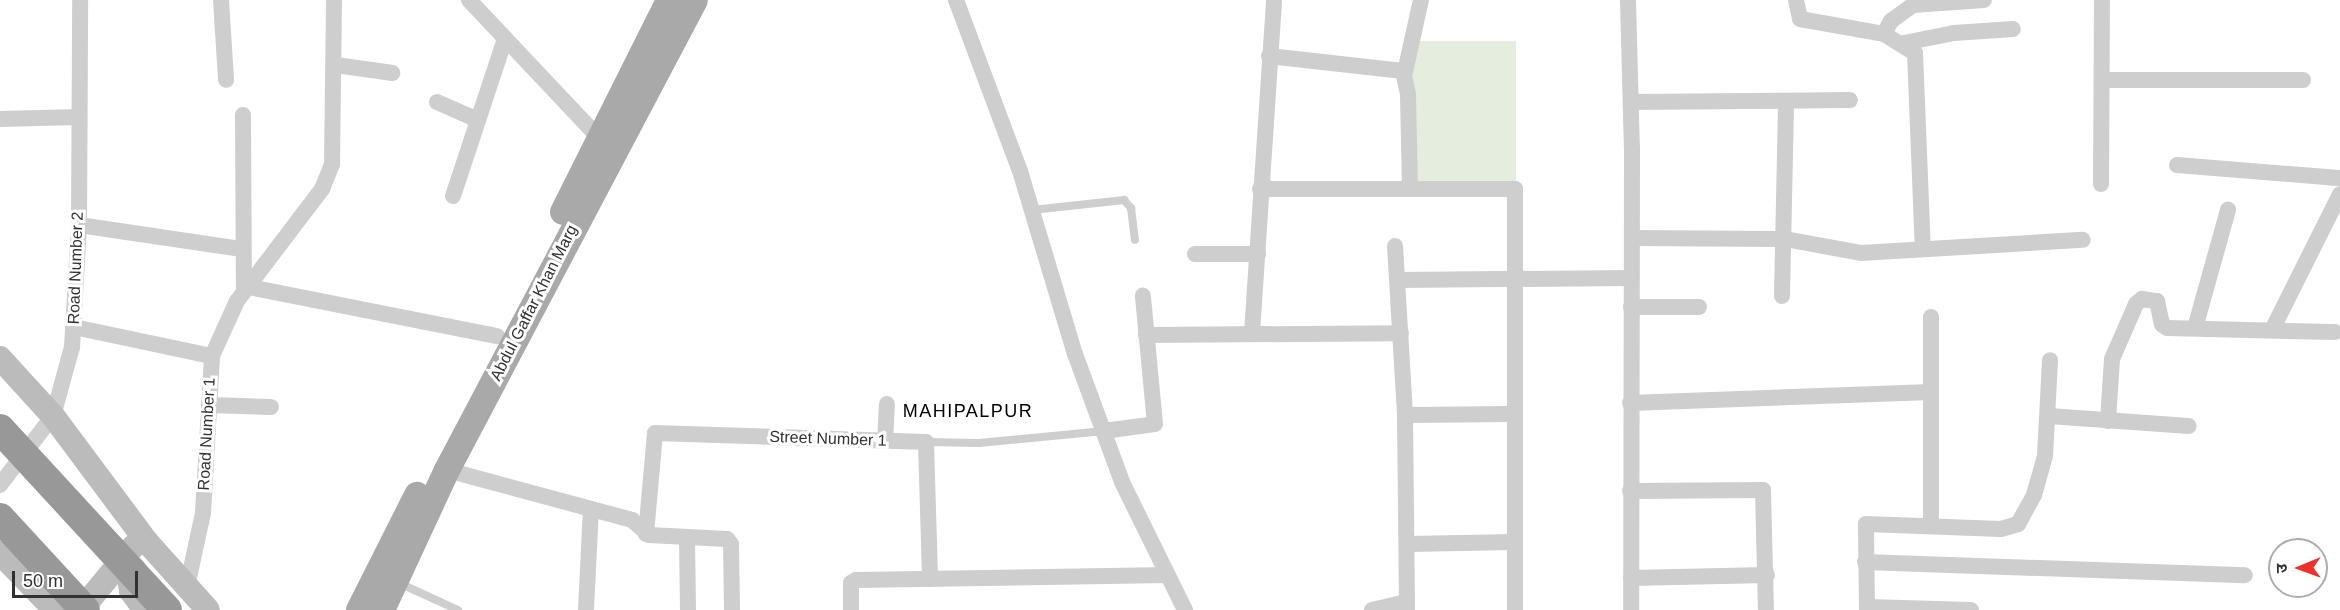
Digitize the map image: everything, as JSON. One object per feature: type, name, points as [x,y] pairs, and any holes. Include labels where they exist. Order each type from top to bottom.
[{"type":"highway","points":[[0,429],[167,610]]},
{"type":"highway","points":[[0,518],[86,610]]},
{"type":"main road","name":"Abdul Gaffar Khan Marg","points":[[377,609],[497,336],[565,208],[597,136],[669,0]]},
{"type":"main road","name":"Abdul Gaffar Khan Marg","points":[[377,609],[396,582],[447,470],[695,0]]},
{"type":"main road","points":[[0,358],[53,416],[145,539],[208,610]]},
{"type":"main road","points":[[81,610],[145,539]]},
{"type":"main road","points":[[145,539],[129,578],[137,602],[145,610]]},
{"type":"main road","points":[[0,553],[55,610]]},
{"type":"street","name":"Road Number 2","points":[[53,416],[74,327],[79,225],[80,0]]},
{"type":"street","points":[[221,0],[226,80]]},
{"type":"street","name":"Road Number 1","points":[[187,587],[203,513],[212,356],[225,323],[249,284],[327,177],[335,136],[334,0]]},
{"type":"street","points":[[469,0],[597,136]]},
{"type":"street","points":[[956,0],[1032,210],[1075,354],[1122,482],[1185,610]]},
{"type":"street","points":[[1252,333],[1274,0]]},
{"type":"street","points":[[1410,189],[1405,72],[1421,0]]},
{"type":"street","points":[[1628,0],[1632,238],[1631,610]]},
{"type":"street","points":[[1796,0],[1796,15],[1802,20],[1884,34],[1904,43],[1917,60],[1923,249]]},
{"type":"street","points":[[1884,34],[1891,21],[1913,5],[1984,0]]},
{"type":"street","points":[[2101,184],[2102,0]]},
{"type":"street","points":[[1904,43],[1944,34],[2013,29]]},
{"type":"street","points":[[453,196],[505,39]]},
{"type":"street","points":[[1269,56],[1405,72]]},
{"type":"street","points":[[336,65],[392,73]]},
{"type":"street","points":[[2102,80],[2303,80]]},
{"type":"street","points":[[1631,102],[1850,100]]},
{"type":"street","points":[[1782,296],[1785,239],[1786,101]]},
{"type":"street","points":[[437,102],[478,120]]},
{"type":"street","points":[[243,115],[242,280],[249,284],[497,336]]},
{"type":"street","points":[[0,119],[79,117]]},
{"type":"street","points":[[2177,165],[2340,178]]},
{"type":"street","points":[[1260,189],[1515,189],[1513,414],[1515,610]]},
{"type":"street","points":[[2272,330],[2340,194]]},
{"type":"street","points":[[2195,328],[2228,210]]},
{"type":"street","points":[[79,225],[242,249]]},
{"type":"street","points":[[1632,238],[1785,239],[1861,253],[2083,240]]},
{"type":"street","points":[[1372,610],[1407,606],[1405,415],[1395,246]]},
{"type":"street","points":[[1195,254],[1258,254]]},
{"type":"street","points":[[1397,279],[1631,278]]},
{"type":"street","points":[[1104,431],[1155,426],[1143,296]]},
{"type":"street","points":[[2108,421],[2112,358],[2138,300],[2157,301],[2164,327],[2335,332]]},
{"type":"street","points":[[1631,307],[1699,307]]},
{"type":"street","points":[[1930,526],[1931,317]]},
{"type":"street","points":[[74,327],[212,356]]},
{"type":"street","points":[[1146,335],[1401,333]]},
{"type":"street","points":[[1971,610],[1867,608],[1866,524],[2001,529],[2018,524],[2040,477],[2049,416],[2050,360]]},
{"type":"street","points":[[1630,403],[1931,392]]},
{"type":"street","points":[[885,441],[887,404]]},
{"type":"street","points":[[209,405],[271,406]]},
{"type":"street","points":[[1405,415],[1513,414]]},
{"type":"street","points":[[0,485],[53,416]]},
{"type":"street","points":[[2049,416],[2189,426]]},
{"type":"street","name":"Street Number 1","points":[[646,534],[655,433],[926,442]]},
{"type":"street","points":[[926,442],[930,579]]},
{"type":"street","points":[[447,470],[638,522],[646,534],[731,542],[732,610]]},
{"type":"street","points":[[1630,491],[1763,490],[1767,575],[1766,610]]},
{"type":"street","points":[[586,610],[591,509]]},
{"type":"street","points":[[687,539],[688,610]]},
{"type":"street","points":[[1408,544],[1514,542]]},
{"type":"street","points":[[1865,562],[2245,576]]},
{"type":"street","points":[[851,610],[852,582],[1167,575]]},
{"type":"street","points":[[1631,578],[1767,575]]},
{"type":"lane","points":[[1032,210],[1094,201],[1129,201],[1135,240]]},
{"type":"lane","name":"Street Number 1","points":[[926,442],[979,443],[1104,431]]},
{"type":"lane","points":[[396,582],[458,610]]},
{"type":"green space","points":[[1410,41],[1516,41],[1516,188],[1410,188]]},
{"type":"district","name":"MAHIPALPUR","points":[[968,411]]}]
